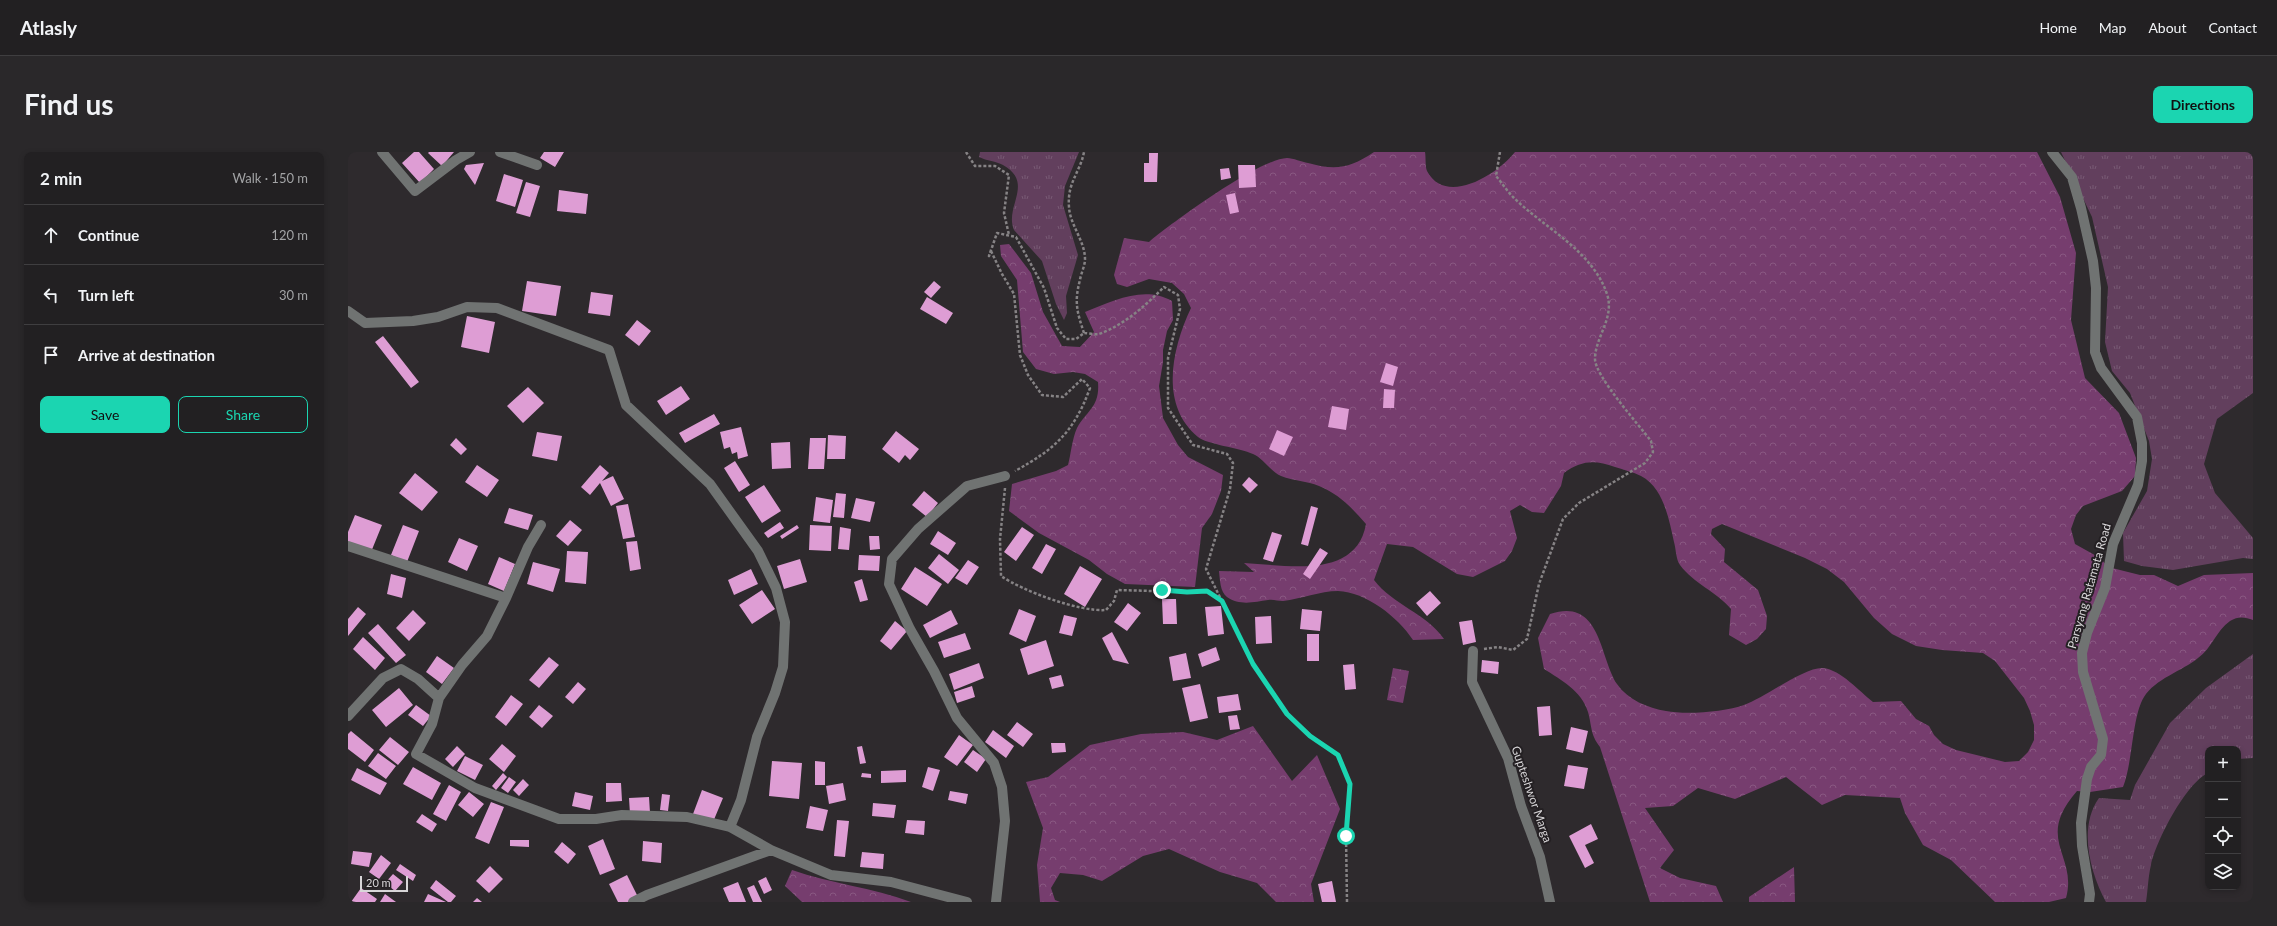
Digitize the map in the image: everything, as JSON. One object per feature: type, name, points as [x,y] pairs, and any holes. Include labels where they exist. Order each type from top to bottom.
[{"type":"street","points":[[382,152],[414,191],[456,160],[470,152]]},
{"type":"street","points":[[500,152],[537,165]]},
{"type":"street","name":"Parsyang Ratamata Road","points":[[2052,152],[2072,177],[2082,208],[2093,261],[2096,288],[2095,352],[2101,368],[2137,417],[2142,442],[2142,461],[2138,485],[2113,544],[2105,588],[2087,633],[2082,653],[2083,672],[2103,739],[2101,755],[2091,767],[2086,779],[2082,823],[2082,846],[2090,894],[2089,902]]},
{"type":"street","points":[[348,311],[365,323],[413,322],[438,317],[467,307],[496,308],[609,350],[626,405],[710,484],[758,551],[776,588],[785,622],[783,667],[775,693],[757,737],[741,800],[730,827]]},
{"type":"street","points":[[996,902],[1005,821],[1002,787],[994,763],[957,718],[934,670],[910,629],[889,584],[892,559],[918,529],[966,486],[1005,476]]},
{"type":"street","points":[[541,525],[528,547],[506,598],[487,636],[462,665],[438,698],[432,724],[416,754],[475,788],[559,819],[596,819],[622,815],[687,817],[730,827],[771,850],[831,875],[891,882],[967,902]]},
{"type":"street","points":[[348,546],[506,598]]},
{"type":"street","name":"Gupteshwor Marga","points":[[1473,651],[1472,682],[1508,758],[1521,806],[1540,856],[1550,902]]},
{"type":"street","points":[[348,716],[383,678],[401,669],[418,679],[438,698]]},
{"type":"street","points":[[633,902],[660,890],[771,850]]},
{"type":"path","points":[[966,152],[975,166],[995,166],[1009,175],[1004,214],[1009,235]]},
{"type":"path","points":[[1084,152],[1082,161],[1071,183],[1069,208],[1084,248],[1085,261],[1077,291],[1076,309],[1084,333]]},
{"type":"path","points":[[1473,651],[1498,647],[1513,650],[1527,639],[1539,584],[1563,519],[1579,503],[1645,463],[1653,452],[1651,441],[1599,375],[1595,359],[1608,317],[1608,295],[1595,271],[1572,244],[1544,224],[1512,196],[1496,176],[1500,152]]},
{"type":"path","points":[[1222,601],[1207,591],[1187,592],[1117,590],[1114,601],[1106,610],[1092,611],[1014,585],[1001,576],[1000,538],[1005,476],[1038,458],[1055,446],[1071,427],[1090,388],[1082,379],[1063,397],[1042,395],[1028,375],[1020,355],[1014,294],[1002,274],[991,250],[997,233],[1016,237],[1044,288],[1057,328],[1066,339],[1076,339],[1084,333],[1098,334],[1111,328],[1140,311],[1164,287],[1178,295],[1180,309],[1168,358],[1168,408],[1193,445],[1227,454],[1233,463],[1230,489],[1206,569],[1222,601],[1253,664],[1287,714],[1310,736],[1338,755],[1350,784],[1346,836],[1347,902]]},
{"type":"green space","points":[[980,152],[1079,152],[1065,186],[1063,205],[1078,255],[1066,296],[1067,313],[1064,320],[1056,304],[1042,261],[1014,230],[1012,221],[1017,196],[1017,180],[1012,172],[1003,165],[979,157]]},
{"type":"green space","points":[[1374,152],[1425,152],[1427,171],[1436,181],[1446,186],[1459,187],[1485,177],[1507,161],[1515,152],[2037,152],[2060,197],[2076,253],[2071,320],[2085,378],[2119,413],[2136,458],[2135,476],[2122,491],[2083,506],[2076,515],[2071,529],[2075,544],[2100,558],[2108,567],[2140,575],[2154,575],[2178,586],[2204,575],[2253,573],[2253,620],[2247,618],[2236,618],[2230,621],[2225,625],[2203,654],[2192,663],[2155,685],[2144,697],[2137,716],[2129,765],[2123,787],[2090,792],[2077,791],[2065,808],[2059,822],[2058,835],[2067,870],[2068,883],[2066,898],[2049,902],[1995,902],[1951,860],[1923,845],[1905,813],[1900,798],[1845,795],[1822,805],[1786,777],[1735,799],[1698,788],[1673,806],[1645,808],[1674,850],[1660,868],[1680,878],[1716,886],[1723,902],[1650,902],[1600,747],[1593,734],[1585,704],[1570,686],[1544,669],[1538,638],[1550,614],[1567,611],[1579,614],[1589,621],[1596,632],[1617,684],[1633,699],[1659,710],[1694,713],[1716,711],[1744,705],[1805,672],[1823,668],[1843,677],[1873,702],[1901,701],[1916,719],[1929,726],[1934,735],[1943,744],[1956,750],[2005,762],[2019,761],[2028,752],[2034,740],[2034,725],[2024,698],[1995,661],[1983,653],[1942,650],[1916,646],[1892,634],[1874,618],[1844,582],[1827,569],[1805,558],[1722,524],[1712,529],[1711,534],[1725,549],[1724,562],[1758,590],[1767,616],[1766,629],[1757,639],[1746,645],[1729,635],[1731,609],[1719,597],[1686,572],[1680,565],[1667,515],[1660,496],[1649,481],[1635,473],[1601,463],[1589,462],[1564,473],[1561,486],[1544,513],[1532,512],[1520,505],[1510,511],[1517,538],[1512,551],[1505,561],[1473,577],[1457,574],[1413,547],[1387,544],[1374,580],[1390,596],[1428,622],[1444,639],[1413,640],[1399,623],[1380,607],[1349,592],[1331,591],[1283,601],[1270,600],[1247,603],[1237,602],[1225,595],[1221,586],[1219,571],[1254,572],[1244,563],[1299,566],[1317,565],[1334,561],[1349,554],[1360,542],[1366,524],[1345,502],[1326,489],[1314,484],[1281,476],[1273,471],[1257,456],[1202,439],[1198,437],[1186,424],[1178,409],[1174,393],[1173,376],[1179,341],[1191,308],[1184,294],[1172,283],[1149,279],[1127,287],[1117,284],[1114,275],[1124,238],[1149,242],[1216,193],[1237,180],[1274,161],[1289,158],[1327,167],[1335,167],[1350,165],[1358,162]]},
{"type":"green space","points":[[2061,152],[2253,152],[2253,393],[2217,419],[2204,464],[2215,493],[2253,538],[2253,559],[2243,558],[2173,570],[2142,566],[2124,561],[2123,533],[2147,491],[2152,459],[2149,441],[2130,393],[2112,371],[2105,342],[2108,287],[2092,217]]},
{"type":"green space","points":[[1009,244],[1031,273],[1043,312],[1062,346],[1080,347],[1094,332],[1085,312],[1128,296],[1151,294],[1161,296],[1172,301],[1173,320],[1167,331],[1163,350],[1163,362],[1159,386],[1163,418],[1178,445],[1188,457],[1223,475],[1221,491],[1212,514],[1202,528],[1195,587],[1125,584],[1107,574],[1089,560],[1039,533],[1009,511],[1012,484],[1056,471],[1068,465],[1075,432],[1095,403],[1098,382],[1085,374],[1073,372],[1054,374],[1036,369],[1023,352],[1017,280],[1001,256],[1000,245]]},
{"type":"green space","points":[[2253,654],[2253,758],[2241,759],[2241,746],[2205,746],[2205,775],[2191,788],[2165,828],[2154,855],[2150,870],[2146,902],[2106,902],[2095,878],[2089,850],[2089,822],[2093,810],[2099,798],[2130,800],[2135,785],[2170,723],[2206,688]]},
{"type":"green space","points":[[1393,668],[1409,671],[1403,703],[1387,700]]},
{"type":"green space","points":[[1253,726],[1292,781],[1317,755],[1340,809],[1311,884],[1314,902],[1276,902],[1257,883],[1220,872],[1169,849],[1143,856],[1102,881],[1083,875],[1060,873],[1051,888],[1055,900],[1060,902],[1040,902],[1037,865],[1043,828],[1026,782],[1048,777],[1090,745],[1141,734],[1183,732],[1217,740]]},
{"type":"green space","points":[[1794,867],[1795,902],[1749,902],[1749,897]]},
{"type":"green space","points":[[792,870],[911,902],[802,902],[785,886]]},
{"type":"building","points":[[414,152],[419,152],[434,169],[420,183],[402,163]]},
{"type":"building","points":[[454,152],[442,166],[428,153]]},
{"type":"building","points":[[544,152],[564,152],[555,167],[540,158]]},
{"type":"building","points":[[1149,153],[1158,153],[1157,182],[1144,182],[1144,163],[1149,163]]},
{"type":"building","points":[[484,163],[475,185],[464,169],[466,165]]},
{"type":"building","points":[[1238,165],[1255,165],[1256,187],[1239,188]]},
{"type":"building","points":[[1229,168],[1231,178],[1221,180],[1220,169]]},
{"type":"building","points":[[504,174],[523,180],[515,207],[496,201]]},
{"type":"building","points":[[526,182],[540,186],[530,217],[516,213]]},
{"type":"building","points":[[559,190],[588,194],[586,214],[557,211]]},
{"type":"building","points":[[1235,193],[1239,212],[1230,214],[1226,195]]},
{"type":"building","points":[[527,281],[561,286],[556,316],[522,311]]},
{"type":"building","points":[[934,281],[941,287],[931,298],[924,292]]},
{"type":"building","points":[[591,292],[613,295],[610,316],[588,313]]},
{"type":"building","points":[[927,297],[953,313],[946,324],[920,309]]},
{"type":"building","points":[[467,316],[495,322],[489,353],[461,347]]},
{"type":"building","points":[[637,320],[651,331],[639,346],[625,335]]},
{"type":"building","points":[[383,336],[419,382],[411,388],[375,342]]},
{"type":"building","points":[[1386,363],[1398,367],[1393,386],[1380,382]]},
{"type":"building","points":[[681,386],[690,399],[666,415],[657,401]]},
{"type":"building","points":[[528,387],[544,403],[523,423],[507,406]]},
{"type":"building","points":[[1384,389],[1395,390],[1394,408],[1383,408]]},
{"type":"building","points":[[1332,406],[1349,409],[1346,430],[1328,427]]},
{"type":"building","points":[[714,414],[720,424],[685,443],[679,433]]},
{"type":"building","points":[[741,427],[748,456],[738,459],[737,452],[732,454],[730,447],[724,449],[720,432]]},
{"type":"building","points":[[1277,430],[1293,437],[1284,456],[1269,449]]},
{"type":"building","points":[[896,431],[919,449],[910,460],[905,455],[899,463],[882,449]]},
{"type":"building","points":[[537,432],[562,436],[557,461],[532,456]]},
{"type":"building","points":[[828,435],[846,436],[845,459],[827,459]]},
{"type":"building","points":[[456,438],[467,449],[461,455],[450,445]]},
{"type":"building","points":[[810,438],[826,438],[824,469],[808,469]]},
{"type":"building","points":[[790,442],[791,468],[772,469],[771,443]]},
{"type":"building","points":[[735,461],[750,485],[739,492],[724,468]]},
{"type":"building","points":[[477,465],[499,480],[487,497],[465,482]]},
{"type":"building","points":[[600,465],[609,473],[602,481],[613,476],[624,499],[611,506],[600,483],[590,495],[581,487]]},
{"type":"building","points":[[415,473],[438,492],[422,511],[399,493]]},
{"type":"building","points":[[1249,477],[1258,485],[1250,493],[1242,485]]},
{"type":"building","points":[[764,485],[781,511],[762,523],[745,497]]},
{"type":"building","points":[[924,491],[938,503],[927,517],[912,505]]},
{"type":"building","points":[[836,493],[846,494],[844,518],[833,517]]},
{"type":"building","points":[[816,497],[833,500],[830,523],[813,521]]},
{"type":"building","points":[[856,498],[875,502],[870,522],[851,518]]},
{"type":"building","points":[[628,504],[635,537],[623,539],[616,506]]},
{"type":"building","points":[[1311,506],[1318,508],[1308,546],[1301,544]]},
{"type":"building","points":[[509,508],[533,515],[528,530],[504,523]]},
{"type":"building","points":[[355,515],[382,525],[371,552],[348,542],[348,532]]},
{"type":"building","points":[[570,520],[582,530],[568,546],[556,536]]},
{"type":"building","points":[[780,522],[784,528],[768,538],[764,533]]},
{"type":"building","points":[[403,525],[419,531],[407,562],[391,555]]},
{"type":"building","points":[[797,525],[799,528],[782,539],[780,536]]},
{"type":"building","points":[[810,525],[832,526],[831,551],[809,550]]},
{"type":"building","points":[[840,527],[851,529],[849,550],[838,549]]},
{"type":"building","points":[[1022,527],[1034,535],[1016,561],[1004,552]]},
{"type":"building","points":[[938,531],[956,543],[948,555],[930,544]]},
{"type":"building","points":[[1272,532],[1282,535],[1273,562],[1263,559]]},
{"type":"building","points":[[869,536],[879,536],[880,549],[870,550]]},
{"type":"building","points":[[459,538],[478,546],[467,571],[448,562]]},
{"type":"building","points":[[637,541],[641,569],[630,571],[626,542]]},
{"type":"building","points":[[1046,544],[1056,549],[1042,574],[1032,568]]},
{"type":"building","points":[[1320,548],[1328,553],[1310,579],[1303,574]]},
{"type":"building","points":[[567,551],[588,552],[586,584],[565,582]]},
{"type":"building","points":[[939,554],[959,570],[948,584],[928,568]]},
{"type":"building","points":[[859,555],[880,556],[879,571],[858,570]]},
{"type":"building","points":[[499,557],[515,564],[504,591],[488,584]]},
{"type":"building","points":[[800,559],[807,582],[784,589],[777,566]]},
{"type":"building","points":[[968,560],[979,567],[967,585],[955,578]]},
{"type":"building","points":[[533,562],[560,569],[553,592],[527,584]]},
{"type":"building","points":[[1080,566],[1102,579],[1085,607],[1064,594]]},
{"type":"building","points":[[915,567],[942,584],[927,606],[901,589]]},
{"type":"building","points":[[751,569],[758,584],[734,595],[728,580]]},
{"type":"building","points":[[391,574],[406,578],[402,598],[387,594]]},
{"type":"building","points":[[862,579],[868,600],[860,602],[854,582]]},
{"type":"building","points":[[762,590],[775,609],[752,624],[739,605]]},
{"type":"building","points":[[1430,591],[1441,603],[1427,616],[1416,603]]},
{"type":"building","points":[[1162,599],[1176,599],[1177,624],[1163,624]]},
{"type":"building","points":[[1128,603],[1141,613],[1127,631],[1114,622]]},
{"type":"building","points":[[1221,606],[1224,634],[1208,636],[1205,607]]},
{"type":"building","points":[[358,607],[366,614],[348,636],[348,619]]},
{"type":"building","points":[[1019,609],[1036,616],[1026,642],[1009,634]]},
{"type":"building","points":[[1302,609],[1322,611],[1320,631],[1300,629]]},
{"type":"building","points":[[413,610],[426,623],[409,641],[396,628]]},
{"type":"building","points":[[951,610],[958,624],[930,638],[923,625]]},
{"type":"building","points":[[1064,615],[1077,618],[1072,636],[1059,633]]},
{"type":"building","points":[[1271,616],[1272,643],[1256,644],[1255,617]]},
{"type":"building","points":[[1472,620],[1476,642],[1463,645],[1459,622]]},
{"type":"building","points":[[895,621],[907,631],[891,650],[880,641]]},
{"type":"building","points":[[378,624],[406,655],[396,663],[368,633]]},
{"type":"building","points":[[1112,632],[1129,664],[1113,660],[1102,638]]},
{"type":"building","points":[[965,633],[971,649],[944,658],[938,642]]},
{"type":"building","points":[[1307,634],[1319,634],[1319,661],[1307,661]]},
{"type":"building","points":[[363,637],[385,658],[375,670],[353,649]]},
{"type":"building","points":[[1046,640],[1054,666],[1028,675],[1020,649]]},
{"type":"building","points":[[1216,647],[1220,660],[1202,667],[1198,654]]},
{"type":"building","points":[[1186,653],[1191,678],[1173,681],[1169,657]]},
{"type":"building","points":[[437,656],[454,668],[442,684],[426,672]]},
{"type":"building","points":[[549,657],[559,665],[539,688],[529,680]]},
{"type":"building","points":[[1482,660],[1499,662],[1498,674],[1481,672]]},
{"type":"building","points":[[979,663],[984,678],[954,690],[949,674]]},
{"type":"building","points":[[1354,664],[1356,689],[1345,690],[1343,665]]},
{"type":"building","points":[[1061,675],[1064,686],[1052,689],[1049,678]]},
{"type":"building","points":[[578,682],[586,689],[573,704],[565,697]]},
{"type":"building","points":[[1200,684],[1208,718],[1190,722],[1182,688]]},
{"type":"building","points":[[972,686],[975,697],[957,703],[954,692]]},
{"type":"building","points":[[399,688],[413,705],[386,727],[372,710]]},
{"type":"building","points":[[1238,694],[1241,710],[1219,713],[1217,697]]},
{"type":"building","points":[[511,695],[523,704],[506,726],[495,717]]},
{"type":"building","points":[[416,705],[431,716],[423,726],[408,715]]},
{"type":"building","points":[[539,705],[553,716],[542,728],[529,717]]},
{"type":"building","points":[[1550,706],[1552,735],[1539,736],[1537,707]]},
{"type":"building","points":[[1237,715],[1240,729],[1230,730],[1228,716]]},
{"type":"building","points":[[1017,722],[1033,734],[1023,747],[1007,735]]},
{"type":"building","points":[[1571,727],[1588,731],[1583,753],[1566,749]]},
{"type":"building","points":[[993,730],[1014,746],[1006,758],[985,742]]},
{"type":"building","points":[[351,731],[374,750],[365,762],[348,749],[348,734]]},
{"type":"building","points":[[959,735],[973,745],[957,766],[944,757]]},
{"type":"building","points":[[390,737],[409,752],[398,765],[379,750]]},
{"type":"building","points":[[1051,743],[1065,743],[1066,752],[1052,753]]},
{"type":"building","points":[[502,744],[516,756],[504,772],[489,759]]},
{"type":"building","points":[[457,746],[465,754],[453,767],[445,759]]},
{"type":"building","points":[[862,746],[866,763],[860,764],[857,747]]},
{"type":"building","points":[[973,750],[986,759],[977,772],[964,762]]},
{"type":"building","points":[[378,753],[396,766],[386,779],[368,766]]},
{"type":"building","points":[[465,756],[483,765],[475,780],[457,771]]},
{"type":"building","points":[[772,761],[802,763],[799,799],[769,796]]},
{"type":"building","points":[[815,761],[825,762],[825,785],[815,785]]},
{"type":"building","points":[[1568,765],[1588,768],[1584,789],[1564,786]]},
{"type":"building","points":[[413,767],[441,783],[432,800],[403,784]]},
{"type":"building","points":[[928,767],[940,770],[933,791],[922,787]]},
{"type":"building","points":[[357,768],[387,783],[380,795],[351,780]]},
{"type":"building","points":[[906,770],[906,782],[881,783],[881,771]]},
{"type":"building","points":[[503,773],[507,777],[496,790],[492,786]]},
{"type":"building","points":[[862,773],[871,774],[871,778],[861,777]]},
{"type":"building","points":[[509,777],[516,782],[508,793],[501,788]]},
{"type":"building","points":[[523,779],[529,785],[519,796],[513,790]]},
{"type":"building","points":[[606,783],[621,783],[622,801],[606,802]]},
{"type":"building","points":[[843,783],[846,800],[829,804],[826,786]]},
{"type":"building","points":[[449,785],[461,792],[446,821],[433,814]]},
{"type":"building","points":[[702,790],[723,798],[713,822],[693,814]]},
{"type":"building","points":[[950,791],[968,794],[966,804],[948,800]]},
{"type":"building","points":[[469,792],[484,804],[473,817],[458,805]]},
{"type":"building","points":[[575,792],[593,796],[590,810],[572,806]]},
{"type":"building","points":[[662,794],[670,795],[668,811],[660,810]]},
{"type":"building","points":[[649,797],[650,813],[630,814],[629,798]]},
{"type":"building","points":[[491,802],[504,807],[489,844],[475,838]]},
{"type":"building","points":[[873,803],[896,805],[894,818],[872,816]]},
{"type":"building","points":[[810,806],[828,810],[823,831],[806,828]]},
{"type":"building","points":[[422,814],[437,824],[432,832],[416,822]]},
{"type":"building","points":[[837,820],[849,821],[845,857],[834,856]]},
{"type":"building","points":[[907,820],[925,821],[924,835],[905,833]]},
{"type":"building","points":[[1591,824],[1598,839],[1585,845],[1594,863],[1585,868],[1569,836]]},
{"type":"building","points":[[603,839],[615,869],[600,875],[588,846]]},
{"type":"building","points":[[510,840],[529,840],[529,847],[510,846]]},
{"type":"building","points":[[643,841],[662,843],[661,863],[642,861]]},
{"type":"building","points":[[562,842],[576,854],[568,864],[554,852]]},
{"type":"building","points":[[353,851],[372,853],[369,867],[351,864]]},
{"type":"building","points":[[862,852],[884,854],[883,869],[860,867]]},
{"type":"building","points":[[381,855],[391,863],[379,879],[369,872]]},
{"type":"building","points":[[400,864],[416,875],[413,881],[396,870]]},
{"type":"building","points":[[490,866],[503,879],[489,893],[476,881]]},
{"type":"building","points":[[393,874],[403,882],[395,891],[385,883]]},
{"type":"building","points":[[627,875],[638,897],[628,902],[618,902],[609,884]]},
{"type":"building","points":[[766,877],[772,890],[764,894],[758,881]]},
{"type":"building","points":[[436,880],[456,896],[451,902],[448,902],[430,888]]},
{"type":"building","points":[[1332,881],[1336,902],[1322,902],[1318,884]]},
{"type":"building","points":[[738,882],[746,902],[729,902],[723,888]]},
{"type":"building","points":[[754,885],[762,902],[753,902],[747,888]]},
{"type":"building","points":[[361,888],[377,899],[375,902],[351,902]]},
{"type":"building","points":[[385,894],[396,902],[380,902]]},
{"type":"building","points":[[428,894],[446,902],[424,902]]},
{"type":"building","points":[[477,898],[482,902],[473,902]]},
{"type":"route","points":[[1162,590],[1187,592],[1207,591],[1222,601],[1253,664],[1287,714],[1310,736],[1338,755],[1350,784],[1346,836]]}]
